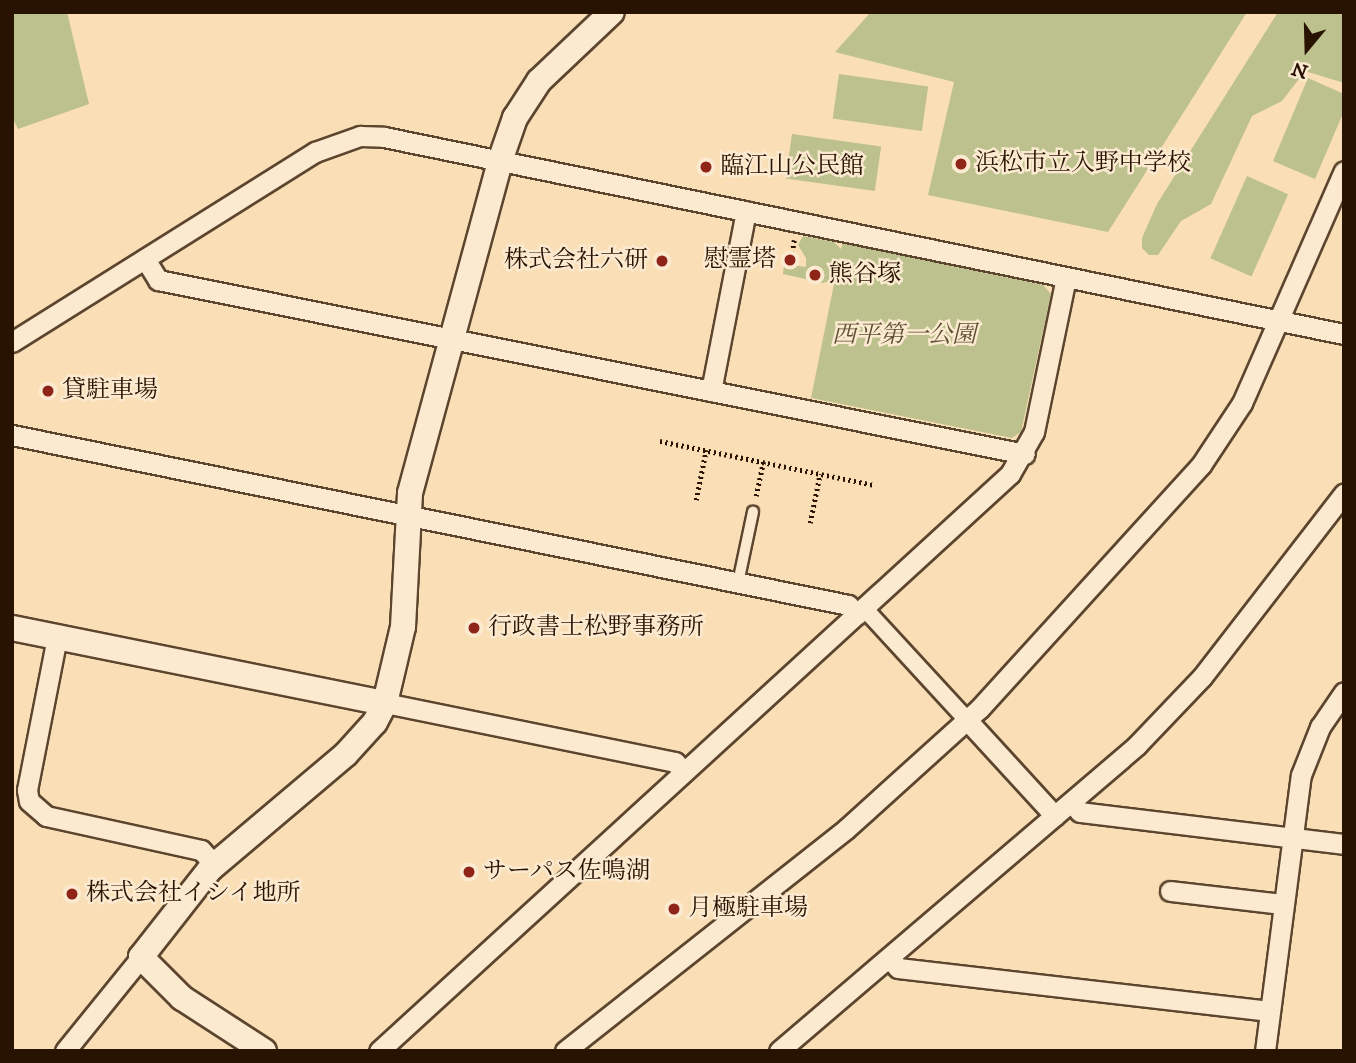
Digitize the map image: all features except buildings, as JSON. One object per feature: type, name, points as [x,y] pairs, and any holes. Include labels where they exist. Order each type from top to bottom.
[{"type":"street","points":[[65,1051],[215,864],[346,754],[375,722],[385,702],[404,627],[406,515],[500,161],[515,118],[539,80],[612,12]]},
{"type":"street","points":[[12,342],[337,141],[384,136],[1344,334]]},
{"type":"street","points":[[565,1051],[855,821],[967,720],[1201,465],[1242,403],[1344,171]]},
{"type":"street","points":[[711,391],[746,211]]},
{"type":"street","points":[[145,259],[158,280],[1025,454]]},
{"type":"street","points":[[379,1051],[1010,474],[1025,454],[1034,432],[1066,277]]},
{"type":"street","points":[[12,435],[848,605],[860,611],[967,720],[1055,816]]},
{"type":"street","points":[[779,1051],[1137,745],[1202,677],[1344,493]]},
{"type":"street","points":[[12,628],[675,762],[684,772]]},
{"type":"street","points":[[57,637],[27,790],[29,801],[46,816],[201,850],[215,864]]},
{"type":"street","points":[[1265,1051],[1290,837],[1309,751],[1344,692]]},
{"type":"street","points":[[1071,802],[1080,812],[1344,844]]},
{"type":"street","points":[[1170,891],[1283,904]]},
{"type":"street","points":[[141,957],[182,998],[264,1051]]},
{"type":"street","points":[[889,958],[898,968],[1269,1011]]},
{"type":"lane","points":[[738,583],[753,512]]},
{"type":"path","points":[[660,441],[874,485]]},
{"type":"path","points":[[696,500],[706,450]]},
{"type":"path","points":[[753,512],[763,462]]},
{"type":"path","points":[[810,523],[820,474]]},
{"type":"green space","points":[[12,12],[67,12],[89,104],[18,129],[12,117]]},
{"type":"green space","points":[[871,12],[1247,12],[1108,232],[928,195],[954,82],[835,52]]},
{"type":"green space","points":[[1278,12],[1344,12],[1344,83],[1305,71],[1282,101],[1252,116],[1211,204],[1181,221],[1158,255],[1149,255],[1142,248],[1142,238],[1157,204]]},
{"type":"green space","points":[[839,74],[928,87],[922,131],[833,119]]},
{"type":"green space","points":[[1308,78],[1344,94],[1344,111],[1315,179],[1273,161]]},
{"type":"green space","points":[[792,134],[881,147],[875,191],[786,179]]},
{"type":"green space","points":[[1247,176],[1288,194],[1252,277],[1210,258]]},
{"type":"green space","name":"西平第一公園","points":[[803,236],[834,242],[841,249],[843,243],[1043,285],[1051,294],[1021,432],[1012,438],[811,398],[835,279],[823,283],[783,274],[784,264],[806,267],[806,258],[798,245]]},
{"type":"place","name":"浜松市立入野中学校","points":[[961,164]]},
{"type":"place","name":"臨江山公民館","points":[[706,167]]},
{"type":"place","name":"慰霊塔","points":[[790,260]]},
{"type":"place","name":"株式会社六研","points":[[662,261]]},
{"type":"place","name":"熊谷塚","points":[[815,275]]},
{"type":"place","name":"貸駐車場","points":[[48,391]]},
{"type":"place","name":"行政書士松野事務所","points":[[474,628]]},
{"type":"place","name":"サーパス佐鳴湖","points":[[469,872]]},
{"type":"place","name":"株式会社イシイ地所","points":[[72,894]]},
{"type":"place","name":"月極駐車場","points":[[674,909]]}]
